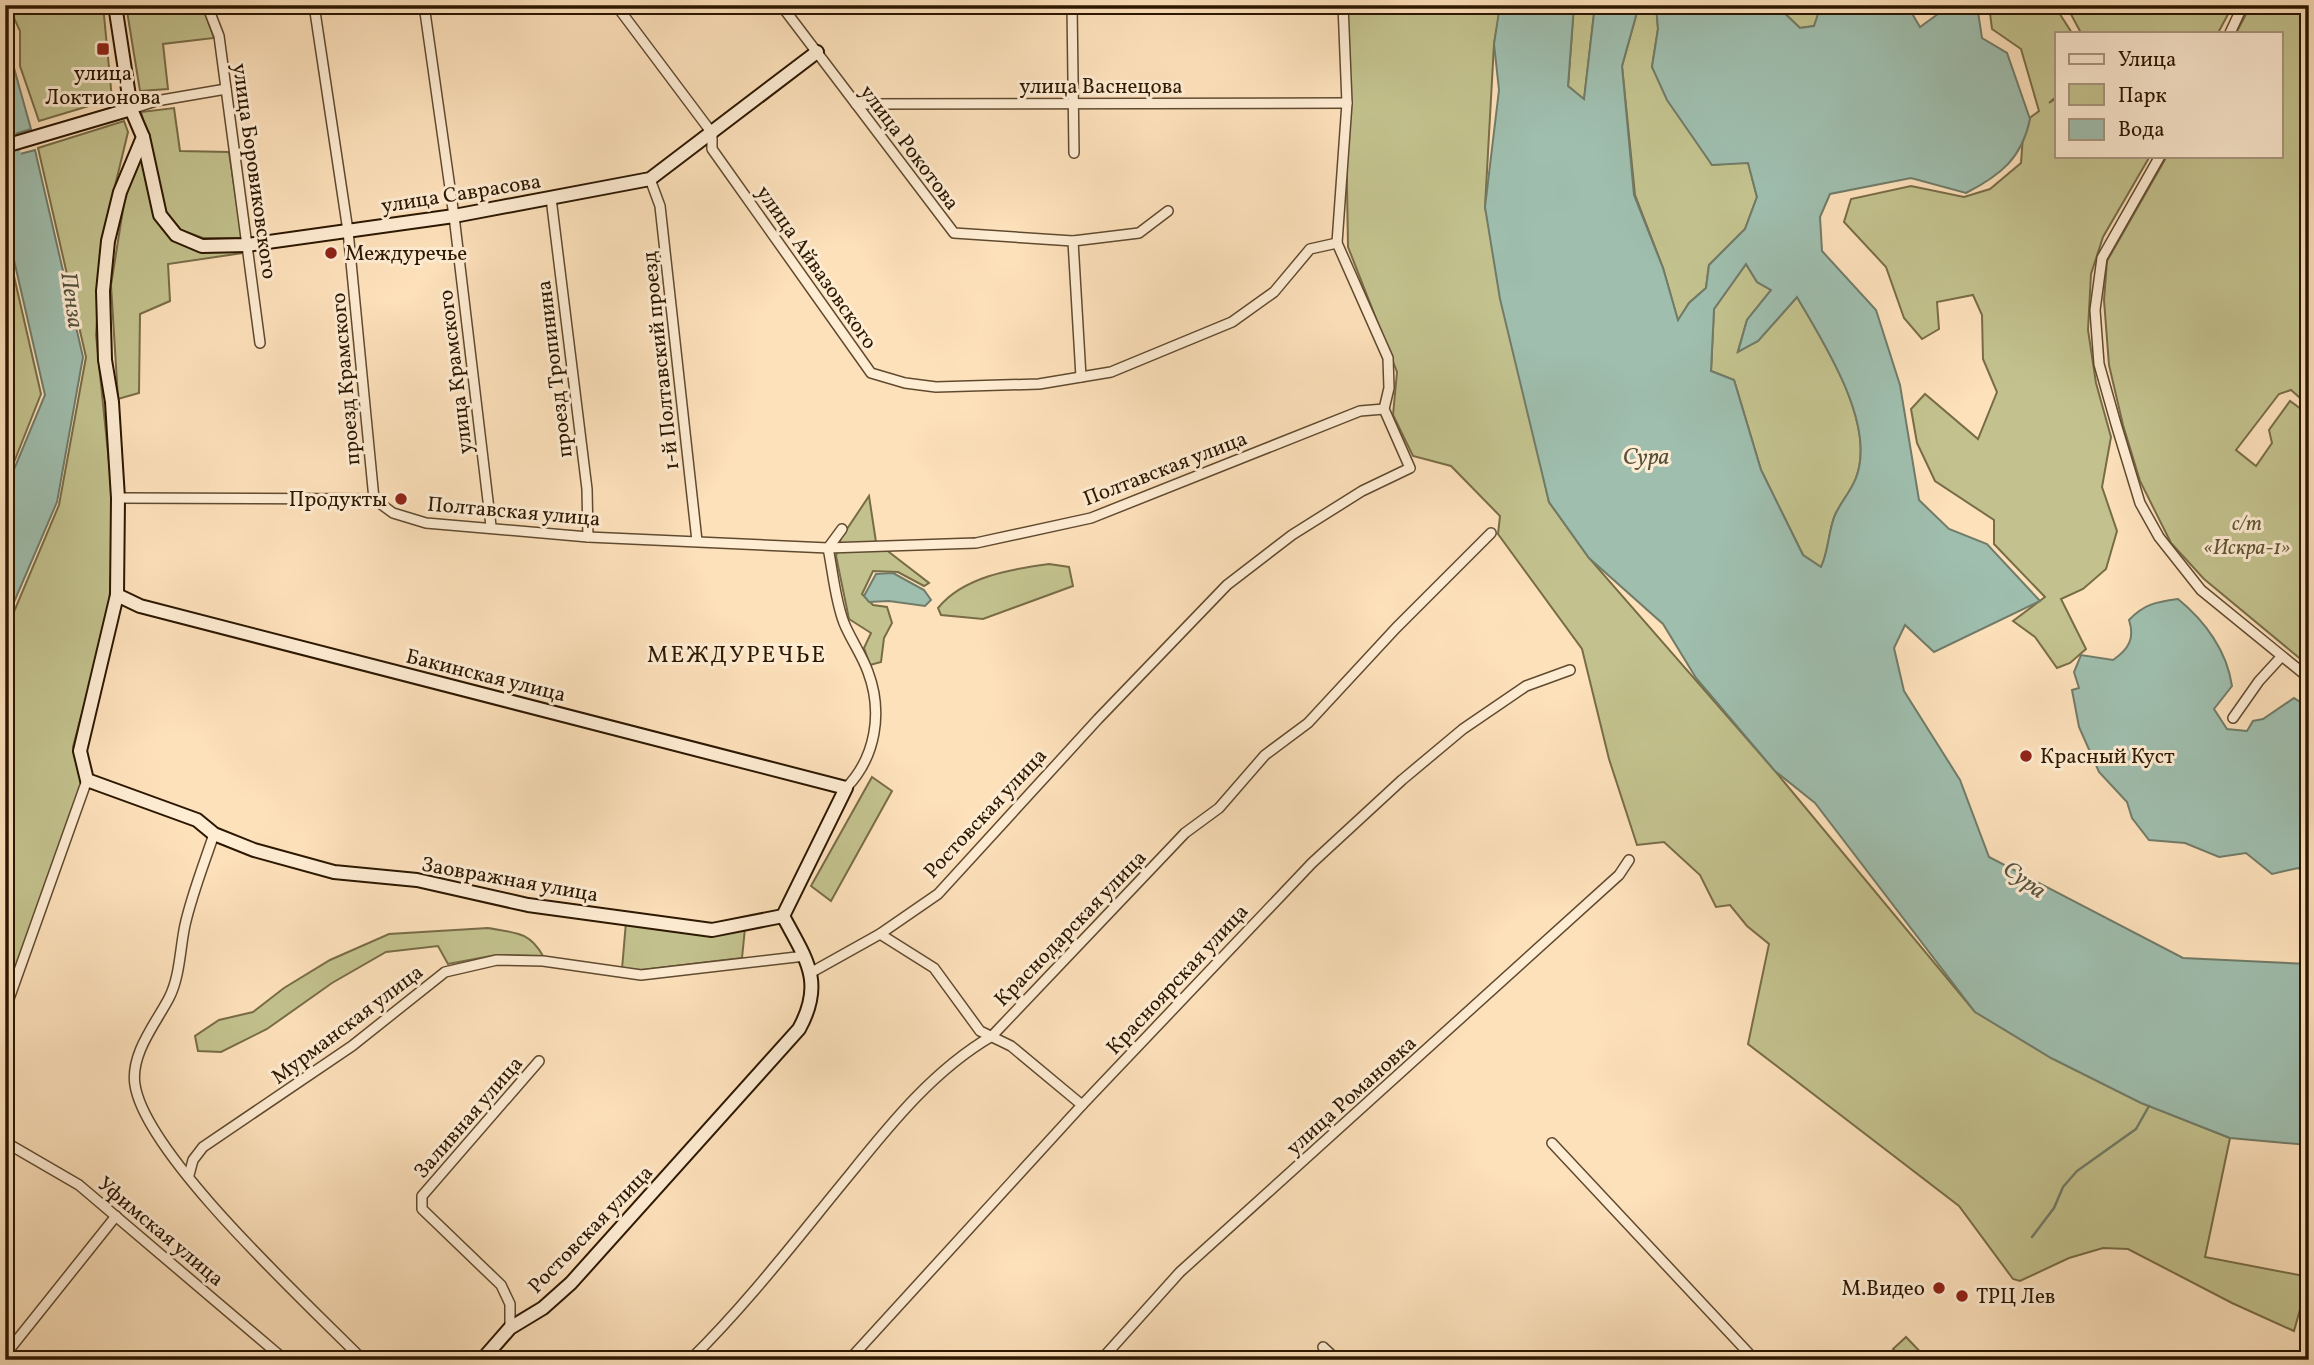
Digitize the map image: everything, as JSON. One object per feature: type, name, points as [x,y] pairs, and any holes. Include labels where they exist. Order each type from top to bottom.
[{"type":"street","name":"улица Саврасова","points":[[115,5],[131,109],[143,137],[160,215],[176,235],[202,246],[247,245],[348,231],[454,215],[650,179],[817,52]]},
{"type":"street","name":"улица Боровиковского","points":[[207,5],[219,36],[260,342]]},
{"type":"street","name":"проезд Крамского","points":[[314,5],[348,231],[374,499]]},
{"type":"street","name":"улица Крамского","points":[[424,5],[454,215],[491,526]]},
{"type":"street","name":"улица Айвазовского","points":[[616,5],[712,133],[712,149],[871,373],[905,383],[936,387],[1039,384],[1111,372],[1231,322],[1274,292],[1310,249],[1337,243]]},
{"type":"street","name":"улица Рокотова","points":[[781,5],[954,233],[1073,241],[1139,233],[1168,211]]},
{"type":"street","points":[[1072,5],[1074,153]]},
{"type":"street","points":[[1342,5],[1347,103],[1337,243],[1388,358],[1389,388],[1384,409]]},
{"type":"street","points":[[2230,32],[2243,5]]},
{"type":"street","points":[[5,146],[156,101],[226,89]]},
{"type":"street","name":"улица Васнецова","points":[[856,104],[1347,103]]},
{"type":"street","points":[[5,1010],[87,780],[80,751],[117,595],[118,498],[113,402],[105,360],[103,291],[108,241],[120,192],[143,137]]},
{"type":"street","points":[[2159,158],[2102,258],[2095,310],[2099,364],[2140,503],[2159,537],[2201,590],[2309,678]]},
{"type":"street","name":"1-й Полтавский проезд","points":[[650,179],[660,206],[697,541]]},
{"type":"street","name":"проезд Тропинина","points":[[551,198],[587,489],[588,537]]},
{"type":"street","points":[[1073,241],[1080,377]]},
{"type":"street","name":"Полтавская улица","points":[[118,498],[374,499],[393,513],[426,523],[491,526],[588,537],[828,548],[976,543],[1091,518],[1360,411],[1384,409]]},
{"type":"street","name":"Ростовская улица","points":[[482,1360],[484,1353],[510,1328],[543,1308],[571,1283],[799,1029],[809,1011],[812,972],[880,934],[938,894],[1098,719],[1227,585],[1304,528],[1362,491],[1410,468],[1384,409]]},
{"type":"street","points":[[812,972],[783,916],[846,788],[861,772],[876,730],[877,702],[868,671],[843,621],[828,548],[842,530]]},
{"type":"street","name":"Краснодарская улица","points":[[690,1360],[727,1324],[880,1137],[926,1086],[965,1051],[992,1035],[1185,833],[1219,808],[1265,755],[1308,723],[1396,628],[1491,533]]},
{"type":"street","name":"Бакинская улица","points":[[117,595],[140,606],[846,788]]},
{"type":"street","points":[[2233,718],[2259,681],[2281,657]]},
{"type":"street","name":"Красноярская улица","points":[[849,1360],[1082,1105],[1312,863],[1402,780],[1463,729],[1526,686],[1570,670]]},
{"type":"street","name":"Заовражная улица","points":[[87,780],[197,820],[214,834],[254,850],[334,872],[417,880],[528,905],[712,930],[783,916]]},
{"type":"street","points":[[214,834],[186,922],[172,993],[136,1059],[135,1085],[150,1123],[170,1153],[239,1235],[363,1360]]},
{"type":"street","name":"улица Романовка","points":[[1101,1360],[1180,1272],[1619,875],[1629,860]]},
{"type":"street","points":[[880,934],[934,968],[980,1031],[1011,1046],[1082,1105]]},
{"type":"street","name":"Мурманская улица","points":[[189,1175],[189,1168],[204,1147],[352,1046],[445,972],[508,960],[543,961],[641,975],[805,956]]},
{"type":"street","name":"Заливная улица","points":[[510,1328],[510,1304],[500,1284],[422,1209],[422,1196],[539,1061]]},
{"type":"street","name":"Уфимская улица","points":[[5,1142],[79,1185],[285,1360]]},
{"type":"street","points":[[1552,1143],[1753,1359]]},
{"type":"street","points":[[5,1355],[116,1216]]},
{"type":"street","points":[[1322,1347],[1337,1360]]},
{"type":"green space","points":[[8,5],[103,5],[112,99],[39,121],[20,66],[20,31]]},
{"type":"green space","points":[[126,5],[202,5],[214,38],[163,44],[168,89],[140,91]]},
{"type":"green space","points":[[1344,5],[1501,5],[1494,44],[1485,207],[1549,502],[1589,558],[1775,771],[1975,1012],[2170,1114],[2230,1138],[2205,1257],[2309,1277],[2294,1331],[2232,1303],[2128,1249],[2103,1248],[2069,1258],[2020,1281],[2013,1279],[1959,1206],[1748,1044],[1769,944],[1747,926],[1730,905],[1716,907],[1700,875],[1664,842],[1637,845],[1609,759],[1582,649],[1498,534],[1500,516],[1451,466],[1413,456],[1393,415],[1397,372],[1348,247]]},
{"type":"green space","points":[[1574,5],[1595,5],[1584,100],[1568,86]]},
{"type":"green space","points":[[1639,5],[1656,5],[1658,29],[1652,67],[1712,165],[1748,162],[1757,197],[1745,229],[1709,265],[1706,288],[1689,303],[1678,321],[1663,268],[1635,195],[1622,66]]},
{"type":"green space","points":[[1780,5],[1822,7],[1814,26],[1800,28],[1779,8]]},
{"type":"green space","points":[[1989,5],[2054,5],[2071,32],[2055,32],[2055,98],[2049,103],[2055,99],[2055,158],[2149,158],[2103,237],[2091,274],[2088,330],[2096,383],[2111,437],[2102,487],[2117,531],[2106,569],[2083,589],[2061,599],[2086,649],[2070,663],[2057,668],[2035,637],[2013,621],[2045,597],[1994,544],[1994,520],[1935,481],[1917,443],[1911,409],[1925,394],[1978,439],[1997,392],[1983,359],[1982,315],[1973,295],[1937,302],[1939,329],[1922,339],[1904,318],[1886,267],[1844,222],[1851,199],[1911,186],[1964,197],[1990,189],[2021,163],[2024,122],[2039,111],[2021,49],[1992,29]]},
{"type":"green space","points":[[2066,5],[2233,5],[2219,32],[2080,32]]},
{"type":"green space","name":"с/т «Искра-1»","points":[[2251,5],[2309,5],[2309,406],[2291,390],[2279,394],[2236,450],[2256,466],[2272,443],[2269,430],[2290,401],[2309,415],[2309,666],[2204,579],[2171,543],[2140,481],[2109,365],[2104,300],[2107,261],[2166,158],[2282,158],[2282,32],[2237,32]]},
{"type":"green space","points":[[174,108],[180,151],[229,152],[242,238],[203,238],[181,230],[165,210],[141,112]]},
{"type":"green space","points":[[124,121],[128,132],[102,240],[96,335],[114,512],[109,611],[73,747],[82,781],[5,1003],[5,633],[59,505],[86,357],[38,148]]},
{"type":"green space","points":[[142,154],[157,220],[165,232],[192,246],[243,253],[168,264],[170,301],[140,314],[139,393],[118,399],[111,285],[125,197]]},
{"type":"green space","points":[[5,237],[41,394],[5,485]]},
{"type":"green space","points":[[1746,264],[1757,282],[1771,290],[1747,320],[1738,351],[1758,341],[1797,297],[1833,360],[1853,408],[1861,456],[1856,478],[1835,515],[1821,567],[1803,555],[1761,470],[1734,380],[1711,371],[1714,309]]},
{"type":"green space","points":[[869,496],[876,542],[929,583],[924,586],[898,572],[873,571],[862,594],[873,605],[887,607],[892,623],[884,638],[881,662],[870,665],[864,648],[871,633],[849,619],[836,556],[841,538]]},
{"type":"green space","points":[[1049,564],[1069,567],[1073,586],[983,619],[941,615],[938,608],[948,597],[974,582],[1004,572]]},
{"type":"green space","points":[[872,777],[892,791],[831,901],[811,886]]},
{"type":"green space","points":[[626,922],[745,928],[742,958],[641,970],[622,969]]},
{"type":"green space","points":[[488,928],[527,937],[543,956],[496,955],[448,964],[438,946],[386,952],[332,983],[267,1029],[221,1052],[198,1051],[195,1036],[219,1020],[253,1012],[284,988],[330,960],[389,934]]},
{"type":"green space","points":[[1906,1337],[1928,1360],[1904,1360],[1893,1349]]},
{"type":"water","name":"Сура","points":[[1500,5],[1574,5],[1568,86],[1584,99],[1595,5],[1611,10],[1612,5],[1639,5],[1622,66],[1634,195],[1663,268],[1678,320],[1689,303],[1706,288],[1709,265],[1745,229],[1757,197],[1748,163],[1712,165],[1667,100],[1652,67],[1658,29],[1656,5],[1780,5],[1779,8],[1800,28],[1814,26],[1821,5],[1907,5],[1920,27],[1949,6],[1977,5],[1982,38],[2007,53],[2030,119],[2022,144],[2015,155],[2000,172],[1966,193],[1911,178],[1830,194],[1820,217],[1822,251],[1876,310],[1900,385],[1919,500],[1949,529],[1987,544],[2040,601],[1934,652],[1905,625],[1894,648],[1904,691],[1960,780],[1989,857],[2183,958],[2309,964],[2309,1145],[2230,1138],[2141,1103],[2051,1058],[1975,1012],[1815,803],[1775,771],[1696,678],[1663,624],[1589,558],[1549,502],[1500,299],[1485,207],[1499,90],[1494,44]],"holes":[[[1746,264],[1757,282],[1771,290],[1747,320],[1738,352],[1758,341],[1797,297],[1844,384],[1859,433],[1861,457],[1856,478],[1835,515],[1821,567],[1803,555],[1761,470],[1734,380],[1711,371],[1714,309]]]},
{"type":"water","points":[[5,18],[14,38],[14,68],[31,129],[5,137]]},
{"type":"water","points":[[35,150],[83,357],[57,502],[5,623],[5,491],[45,395],[5,221],[5,158]]},
{"type":"water","points":[[893,573],[924,590],[931,600],[925,606],[889,601],[869,602],[864,596],[876,574]]},
{"type":"water","name":"Красный Куст","points":[[2178,599],[2206,627],[2225,661],[2232,686],[2214,709],[2227,729],[2247,731],[2253,721],[2263,719],[2294,698],[2309,708],[2309,874],[2298,868],[2272,874],[2246,853],[2219,857],[2185,843],[2149,840],[2132,818],[2127,802],[2099,772],[2079,727],[2072,690],[2079,688],[2074,672],[2081,655],[2113,660],[2123,652],[2131,638],[2129,620],[2151,605]]},
{"type":"waterway","name":"Пенза","points":[[5,129],[18,177]]},
{"type":"waterway","points":[[2032,1237],[2054,1208],[2063,1187],[2077,1171],[2136,1129],[2149,1106]]},
{"type":"place","name":"улица Локтионова","points":[[103,49]]},
{"type":"place","name":"Междуречье","points":[[331,253]]},
{"type":"place","name":"Продукты","points":[[401,499]]},
{"type":"place","name":"Красный Куст","points":[[2026,756]]},
{"type":"place","name":"М.Видео","points":[[1939,1288]]},
{"type":"place","name":"ТРЦ Лев","points":[[1962,1296]]},
{"type":"district","name":"МЕЖДУРЕЧЬЕ","points":[[737,654]]}]
